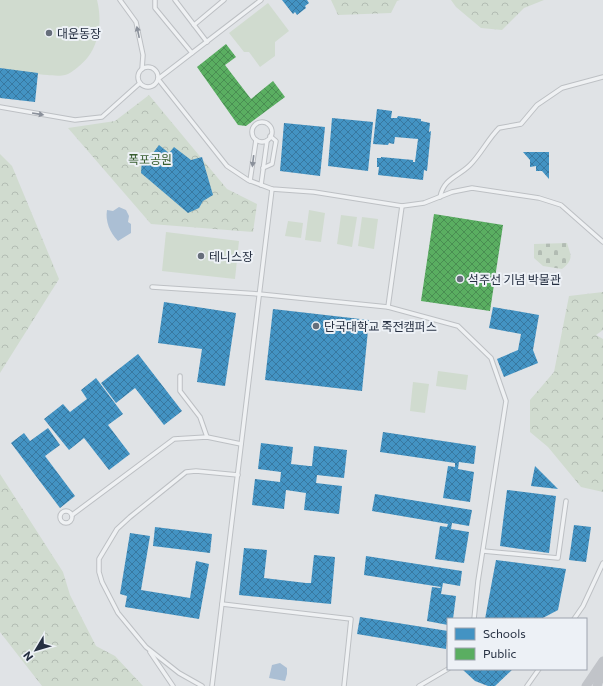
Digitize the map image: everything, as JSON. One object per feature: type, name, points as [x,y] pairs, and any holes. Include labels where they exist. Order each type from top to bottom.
[{"type":"main road","points":[[586,686],[603,661]]},
{"type":"main road","points":[[597,686],[603,668]]},
{"type":"lane","points":[[120,0],[136,22],[143,55],[139,81],[143,86],[149,87],[155,84],[158,79],[261,0]]},
{"type":"lane","points":[[155,0],[155,8],[192,53]]},
{"type":"lane","points":[[175,0],[207,42]]},
{"type":"lane","points":[[194,25],[224,0]]},
{"type":"lane","points":[[254,0],[257,4]]},
{"type":"lane","points":[[142,69],[152,68],[156,72],[158,79],[227,166],[250,181],[272,189],[314,192],[402,206],[424,203],[452,192],[472,188],[540,198],[561,205],[603,242]]},
{"type":"lane","points":[[440,197],[442,188],[470,165],[499,128],[521,124],[536,105],[562,88],[603,77]]},
{"type":"lane","points":[[0,107],[75,120],[102,117],[140,83]]},
{"type":"lane","points":[[261,185],[267,140],[270,136],[271,130],[266,123],[256,123],[252,128],[252,135],[256,140],[261,142],[267,140]]},
{"type":"lane","points":[[263,168],[272,164],[276,141],[270,136]]},
{"type":"lane","points":[[250,181],[256,140]]},
{"type":"lane","points":[[212,686],[272,189]]},
{"type":"lane","points":[[388,307],[402,206]]},
{"type":"lane","points":[[152,287],[260,294],[388,307],[458,326],[491,358],[506,401],[482,551],[474,618]]},
{"type":"lane","points":[[180,376],[180,391],[200,417],[207,437]]},
{"type":"lane","points":[[72,515],[174,439],[207,437],[241,444]]},
{"type":"lane","points":[[173,686],[146,647],[118,613],[102,582],[99,572],[99,559],[117,530],[130,516],[186,472],[196,471],[238,475]]},
{"type":"lane","points":[[482,551],[558,558],[566,501]]},
{"type":"lane","points":[[575,618],[603,563]]},
{"type":"lane","points":[[222,604],[351,619],[344,686]]},
{"type":"lane","points":[[146,647],[179,673],[202,686]]},
{"type":"lane","points":[[419,686],[447,670]]},
{"type":"lane","points":[[527,686],[538,670]]},
{"type":"green space","name":"대운동장","points":[[0,0],[97,0],[100,18],[99,28],[98,36],[91,53],[85,61],[70,73],[60,76],[43,75],[0,68]]},
{"type":"green space","points":[[331,0],[400,0],[397,1],[391,13],[338,15]]},
{"type":"green space","points":[[451,0],[544,0],[524,8],[502,30],[481,28],[456,7]]},
{"type":"green space","points":[[268,3],[289,31],[275,42],[275,56],[260,67],[249,52],[244,52],[229,33]]},
{"type":"green space","name":"폭포공원","points":[[149,95],[227,189],[257,204],[253,232],[151,224],[68,128],[115,121]]},
{"type":"green space","points":[[0,154],[12,166],[59,279],[0,373]]},
{"type":"green space","points":[[309,210],[325,213],[321,242],[305,240]]},
{"type":"green space","points":[[341,215],[357,217],[352,247],[337,244]]},
{"type":"green space","points":[[362,217],[378,219],[374,249],[358,246]]},
{"type":"green space","points":[[288,221],[303,223],[301,238],[285,236]]},
{"type":"green space","name":"테니스장","points":[[166,232],[239,241],[235,279],[162,271]]},
{"type":"green space","points":[[567,243],[570,251],[570,260],[562,269],[543,266],[534,258],[534,244]]},
{"type":"green space","points":[[603,292],[603,330],[596,335],[603,339],[603,492],[581,487],[548,447],[530,432],[530,400],[554,372],[569,296]]},
{"type":"green space","points":[[438,371],[468,375],[466,390],[436,386]]},
{"type":"green space","points":[[413,382],[429,384],[425,413],[410,411]]},
{"type":"green space","points":[[0,474],[63,572],[70,595],[96,646],[115,656],[143,686],[42,686],[0,632]]},
{"type":"water","points":[[119,207],[126,210],[129,216],[128,222],[131,224],[131,233],[118,241],[109,227],[107,210],[113,211]]},
{"type":"water","points":[[280,663],[287,668],[285,681],[269,678],[272,665]]},
{"type":"building: Schools","points":[[282,0],[307,0],[309,3],[305,6],[306,8],[297,15],[295,12],[293,14]]},
{"type":"building: Schools","points":[[0,68],[38,73],[35,102],[0,98]]},
{"type":"building: Schools","points":[[377,109],[392,111],[391,118],[397,118],[398,116],[421,119],[421,121],[430,123],[429,132],[431,131],[427,171],[424,170],[423,180],[378,175],[379,167],[377,167],[377,158],[381,157],[413,160],[413,162],[415,162],[418,139],[395,137],[394,144],[373,144]]},
{"type":"building: Schools","points":[[332,118],[373,122],[368,171],[328,166]]},
{"type":"building: Schools","points":[[284,123],[325,127],[320,176],[280,171]]},
{"type":"building: Schools","points":[[159,145],[169,153],[174,147],[191,160],[202,157],[213,195],[203,201],[199,208],[188,213],[141,173],[142,158],[153,153]]},
{"type":"building: Schools","points":[[523,152],[549,152],[549,179],[542,171],[536,171],[536,166],[530,167],[530,160]]},
{"type":"building: Schools","points":[[164,302],[236,313],[225,386],[197,382],[202,349],[158,343]]},
{"type":"building: Schools","points":[[493,307],[539,315],[533,350],[538,363],[504,377],[497,359],[518,350],[521,334],[489,328]]},
{"type":"building: Schools","points":[[273,309],[369,320],[362,391],[265,380]]},
{"type":"building: Schools","points":[[138,354],[182,411],[164,425],[135,388],[116,403],[101,383]]},
{"type":"building: Schools","points":[[96,378],[123,414],[108,425],[130,454],[109,470],[84,438],[69,450],[44,419],[63,404],[70,412],[87,399],[81,390]]},
{"type":"building: Schools","points":[[48,428],[60,445],[45,456],[75,496],[60,508],[11,443],[24,433],[30,441]]},
{"type":"building: Schools","points":[[383,432],[476,446],[474,464],[459,462],[458,469],[474,472],[470,502],[443,498],[448,466],[455,467],[455,463],[380,452]]},
{"type":"building: Schools","points":[[261,443],[293,447],[291,464],[309,466],[312,466],[314,446],[347,450],[344,478],[317,475],[316,483],[342,486],[339,514],[304,510],[306,493],[286,490],[284,509],[252,505],[255,479],[280,482],[281,472],[258,469]]},
{"type":"building: Schools","points":[[535,466],[558,489],[531,486]]},
{"type":"building: Schools","points":[[507,490],[556,496],[549,553],[500,546]]},
{"type":"building: Schools","points":[[375,494],[472,510],[469,526],[452,523],[451,529],[469,532],[464,563],[435,559],[440,526],[447,527],[448,524],[372,511]]},
{"type":"building: Schools","points":[[574,525],[591,527],[586,562],[569,560]]},
{"type":"building: Schools","points":[[155,527],[212,534],[210,553],[153,546]]},
{"type":"building: Schools","points":[[130,533],[150,536],[141,590],[190,598],[196,561],[209,564],[199,619],[125,607],[127,596],[120,594]]},
{"type":"building: Schools","points":[[244,548],[267,550],[264,578],[306,583],[311,583],[314,555],[335,557],[331,604],[239,595]]},
{"type":"building: Schools","points":[[366,556],[462,571],[460,586],[443,583],[441,594],[456,596],[453,618],[447,618],[447,625],[427,621],[432,587],[441,587],[364,575]]},
{"type":"building: Schools","points":[[496,560],[566,569],[558,610],[543,618],[485,618]]},
{"type":"building: Schools","points":[[360,617],[447,631],[446,649],[357,634]]},
{"type":"building: Schools","points":[[463,670],[512,670],[495,686],[488,686],[475,681]]},
{"type":"building: Public","points":[[226,44],[236,57],[225,65],[251,99],[273,81],[285,97],[246,126],[238,125],[197,67]]},
{"type":"building: Public","name":"석주선 기념 박물관","points":[[434,214],[503,225],[490,311],[421,301]]},
{"type":"place","name":"대운동장","points":[[49,33]]},
{"type":"place","name":"테니스장","points":[[201,256]]},
{"type":"place","name":"석주선 기념 박물관","points":[[460,279]]},
{"type":"place","name":"단국대학교 죽전캠퍼스","points":[[316,326]]}]
